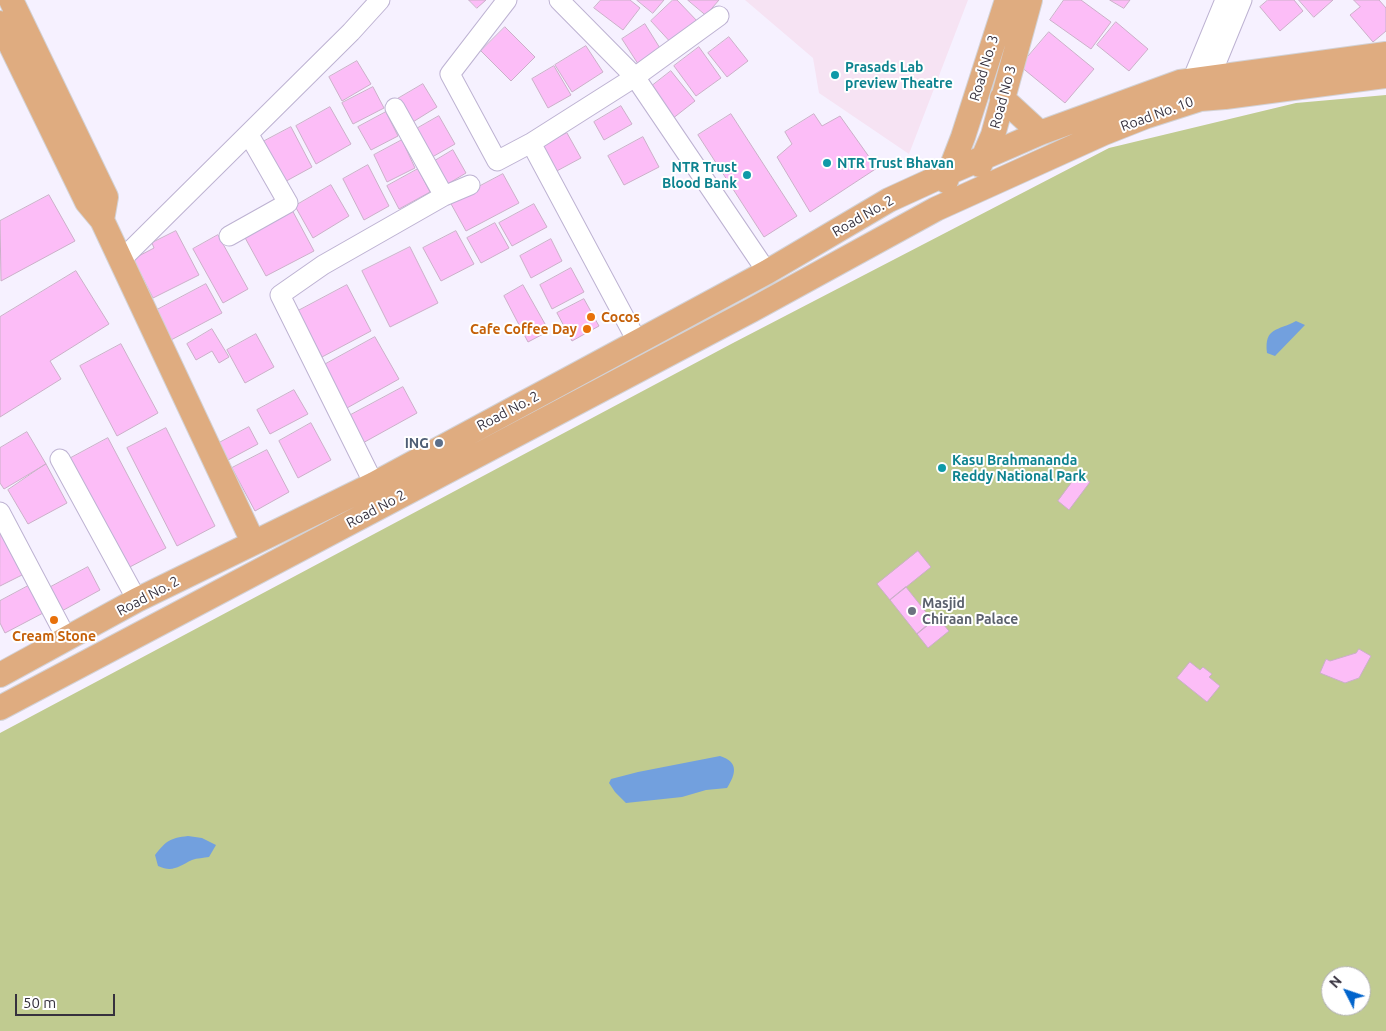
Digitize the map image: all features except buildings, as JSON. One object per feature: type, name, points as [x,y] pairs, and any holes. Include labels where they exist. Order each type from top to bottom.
[{"type":"main road","points":[[11,0],[106,197],[102,220]]},
{"type":"main road","name":"Road No. 3","points":[[936,209],[963,137],[1007,0]]},
{"type":"main road","name":"Road No 3","points":[[971,192],[992,135],[1030,0]]},
{"type":"main road","points":[[0,22],[87,202],[102,220],[253,542]]},
{"type":"main road","name":"Road No. 10","points":[[1014,144],[1180,82],[1386,54]]},
{"type":"main road","name":"Road No. 10","points":[[971,192],[1104,133],[1147,116],[1200,99],[1225,98],[1386,76]]},
{"type":"main road","points":[[1002,98],[1040,133]]},
{"type":"main road","points":[[889,200],[939,162],[963,137]]},
{"type":"main road","name":"Road No. 2","points":[[0,675],[137,600],[374,484],[768,272],[889,200],[1014,144]]},
{"type":"main road","points":[[936,209],[971,192]]},
{"type":"main road","name":"Road No 2","points":[[0,708],[752,310],[936,209]]},
{"type":"street","points":[[121,260],[249,135],[380,0]]},
{"type":"street","points":[[507,0],[450,74],[497,161],[530,143],[635,78],[719,16]]},
{"type":"street","points":[[559,0],[635,78],[768,272]]},
{"type":"street","points":[[1201,79],[1225,0]]},
{"type":"street","points":[[1201,79],[1242,0]]},
{"type":"street","points":[[395,108],[444,196]]},
{"type":"street","points":[[229,236],[288,203],[249,135]]},
{"type":"street","points":[[530,143],[638,341]]},
{"type":"street","points":[[374,484],[280,295],[323,265],[444,196],[470,185]]},
{"type":"street","points":[[60,459],[137,600]]},
{"type":"street","points":[[0,512],[67,639]]},
{"type":"shaded area","points":[[745,0],[968,0],[909,154],[819,93],[813,58]]},
{"type":"green space","name":"Kasu Brahmananda Reddy National Park","points":[[1386,95],[1386,1031],[0,1031],[0,733],[733,343],[1109,148],[1296,103]]},
{"type":"water","points":[[1296,321],[1305,325],[1275,356],[1267,353],[1270,334]]},
{"type":"water","points":[[720,756],[730,762],[734,769],[727,788],[706,790],[682,797],[626,803],[609,783],[611,779],[638,772]]},
{"type":"water","points":[[188,836],[202,838],[216,845],[209,857],[194,859],[172,869],[158,866],[155,855],[162,846],[173,839]]},
{"type":"place","name":"Prasads Lab preview Theatre","points":[[835,75]]},
{"type":"place","name":"NTR Trust Bhavan","points":[[827,163]]},
{"type":"place","name":"NTR Trust Blood Bank","points":[[747,175]]},
{"type":"place","name":"Cocos","points":[[591,317]]},
{"type":"place","name":"Cafe Coffee Day","points":[[587,329]]},
{"type":"place","name":"ING","points":[[439,443]]},
{"type":"place","name":"Kasu Brahmananda Reddy National Park","points":[[942,468]]},
{"type":"place","name":"Masjid Chiraan Palace","points":[[912,611]]},
{"type":"place","name":"Cream Stone","points":[[54,620]]}]
